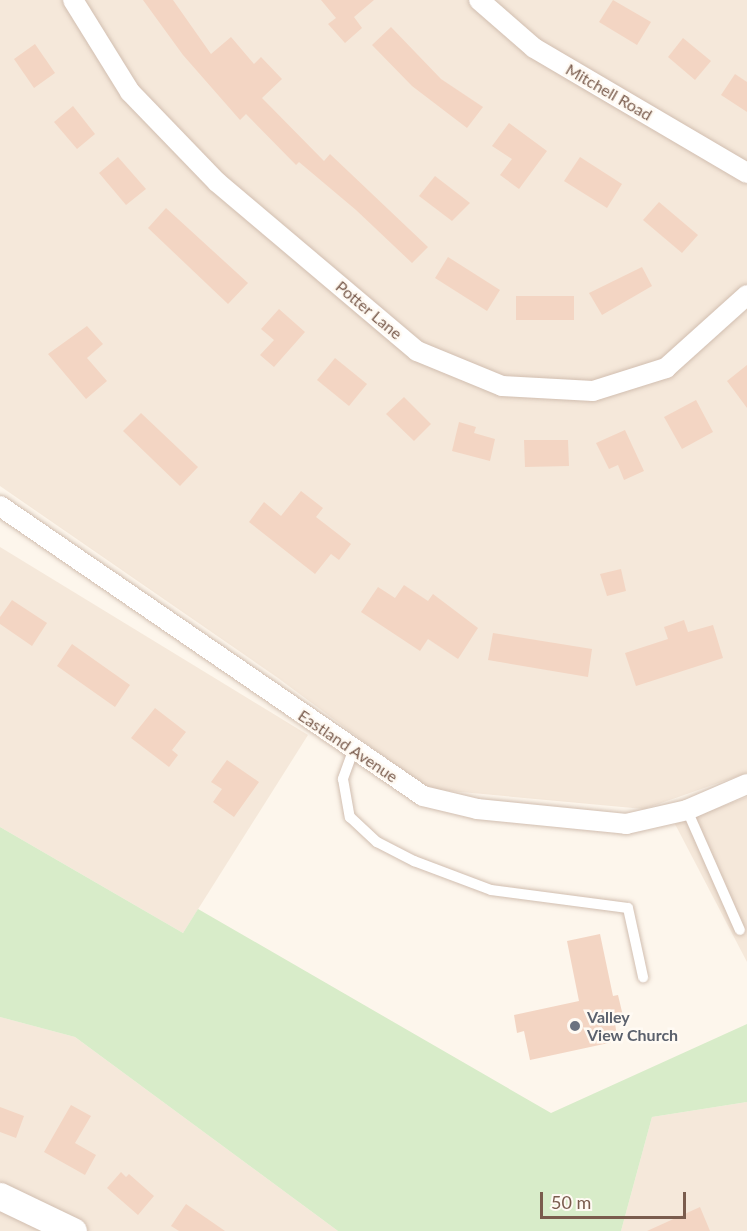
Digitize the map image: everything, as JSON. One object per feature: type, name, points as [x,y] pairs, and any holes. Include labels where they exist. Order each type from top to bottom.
[{"type":"street","name":"Potter Lane","points":[[73,0],[130,92],[217,182],[417,351],[502,386],[593,391],[666,368],[747,295]]},
{"type":"street","name":"Mitchell Road","points":[[479,0],[534,48],[747,173]]},
{"type":"street","name":"Eastland Avenue","points":[[0,506],[353,751],[423,796],[477,809],[626,824],[687,810],[747,784]]},
{"type":"street","points":[[0,1196],[73,1231]]},
{"type":"lane","points":[[353,751],[343,779],[350,817],[377,842],[414,861],[491,890],[628,908],[643,977]]},
{"type":"lane","points":[[687,810],[740,930]]},
{"type":"shaded area","points":[[0,0],[747,0],[747,773],[644,809],[428,789],[278,678],[0,486]]},
{"type":"shaded area","points":[[0,547],[308,735],[183,933],[0,827]]},
{"type":"shaded area","points":[[747,797],[747,962],[675,824]]},
{"type":"shaded area","points":[[0,1017],[75,1037],[338,1231],[0,1231]]},
{"type":"shaded area","points":[[747,1102],[747,1231],[621,1231],[652,1117]]},
{"type":"green space","points":[[0,827],[183,933],[198,909],[551,1113],[747,1024],[747,1102],[652,1117],[621,1231],[338,1231],[75,1037],[0,1017]]},
{"type":"building","points":[[143,0],[173,0],[211,54],[231,37],[254,64],[261,57],[282,79],[262,98],[324,161],[330,154],[428,247],[412,263],[356,210],[299,162],[296,165],[246,114],[240,120],[183,55]]},
{"type":"building","points":[[321,0],[374,0],[354,17],[362,28],[345,43],[328,24],[336,18]]},
{"type":"building","points":[[613,0],[651,22],[637,45],[599,22]]},
{"type":"building","points":[[391,27],[441,79],[483,107],[467,128],[412,86],[372,45]]},
{"type":"building","points":[[683,38],[711,61],[695,80],[668,57]]},
{"type":"building","points":[[35,44],[55,73],[34,88],[14,59]]},
{"type":"building","points":[[735,74],[747,82],[747,112],[721,95]]},
{"type":"building","points":[[73,106],[95,134],[77,149],[54,122]]},
{"type":"building","points":[[509,123],[547,151],[519,189],[500,175],[512,159],[492,146]]},
{"type":"building","points":[[118,157],[146,189],[126,205],[99,173]]},
{"type":"building","points":[[580,157],[622,184],[607,208],[564,181]]},
{"type":"building","points":[[435,176],[470,203],[452,221],[419,196]]},
{"type":"building","points":[[659,202],[698,235],[682,253],[643,220]]},
{"type":"building","points":[[166,208],[248,283],[228,304],[148,228]]},
{"type":"building","points":[[448,257],[500,290],[487,311],[435,278]]},
{"type":"building","points":[[642,267],[652,286],[602,315],[589,293]]},
{"type":"building","points":[[516,296],[574,296],[574,320],[516,320]]},
{"type":"building","points":[[279,309],[305,332],[274,367],[260,355],[274,340],[261,329]]},
{"type":"building","points":[[87,326],[103,344],[87,358],[107,381],[86,399],[48,354]]},
{"type":"building","points":[[335,358],[367,384],[349,406],[317,380]]},
{"type":"building","points":[[747,365],[747,408],[727,381]]},
{"type":"building","points":[[404,397],[431,424],[414,441],[386,414]]},
{"type":"building","points":[[696,400],[713,432],[682,449],[664,417]]},
{"type":"building","points":[[141,413],[198,467],[180,486],[123,431]]},
{"type":"building","points":[[459,422],[476,427],[474,433],[495,439],[490,461],[452,451]]},
{"type":"building","points":[[625,430],[644,471],[624,480],[618,465],[609,469],[596,443]]},
{"type":"building","points":[[524,440],[568,440],[569,466],[525,467]]},
{"type":"building","points":[[301,491],[323,508],[316,517],[351,544],[339,560],[331,554],[315,574],[249,522],[264,502],[281,516]]},
{"type":"building","points":[[621,569],[626,591],[607,596],[600,574]]},
{"type":"building","points":[[404,585],[428,601],[433,594],[478,628],[458,659],[428,639],[420,651],[361,612],[378,587],[395,598]]},
{"type":"building","points":[[12,600],[47,623],[32,646],[0,624],[0,617]]},
{"type":"building","points":[[684,620],[688,632],[713,625],[723,658],[636,686],[625,653],[668,639],[664,627]]},
{"type":"building","points":[[493,633],[592,649],[588,677],[488,660]]},
{"type":"building","points":[[72,644],[130,685],[115,707],[57,666]]},
{"type":"building","points":[[155,708],[186,732],[172,750],[178,755],[169,767],[131,738]]},
{"type":"building","points":[[227,760],[259,782],[234,817],[213,802],[222,789],[211,782]]},
{"type":"building","points":[[600,934],[613,996],[618,995],[623,1016],[614,1018],[618,1041],[530,1060],[524,1031],[517,1033],[514,1015],[579,1001],[567,941]]},
{"type":"building","points":[[71,1105],[91,1116],[75,1143],[96,1155],[85,1175],[44,1152]]},
{"type":"building","points":[[0,1107],[24,1116],[16,1138],[0,1132]]},
{"type":"building","points":[[121,1172],[126,1177],[129,1174],[154,1196],[138,1215],[107,1188]]},
{"type":"building","points":[[186,1204],[225,1231],[179,1231],[171,1226]]},
{"type":"building","points":[[700,1207],[710,1231],[647,1231]]},
{"type":"place","name":"Valley View Church","points":[[575,1026]]}]
